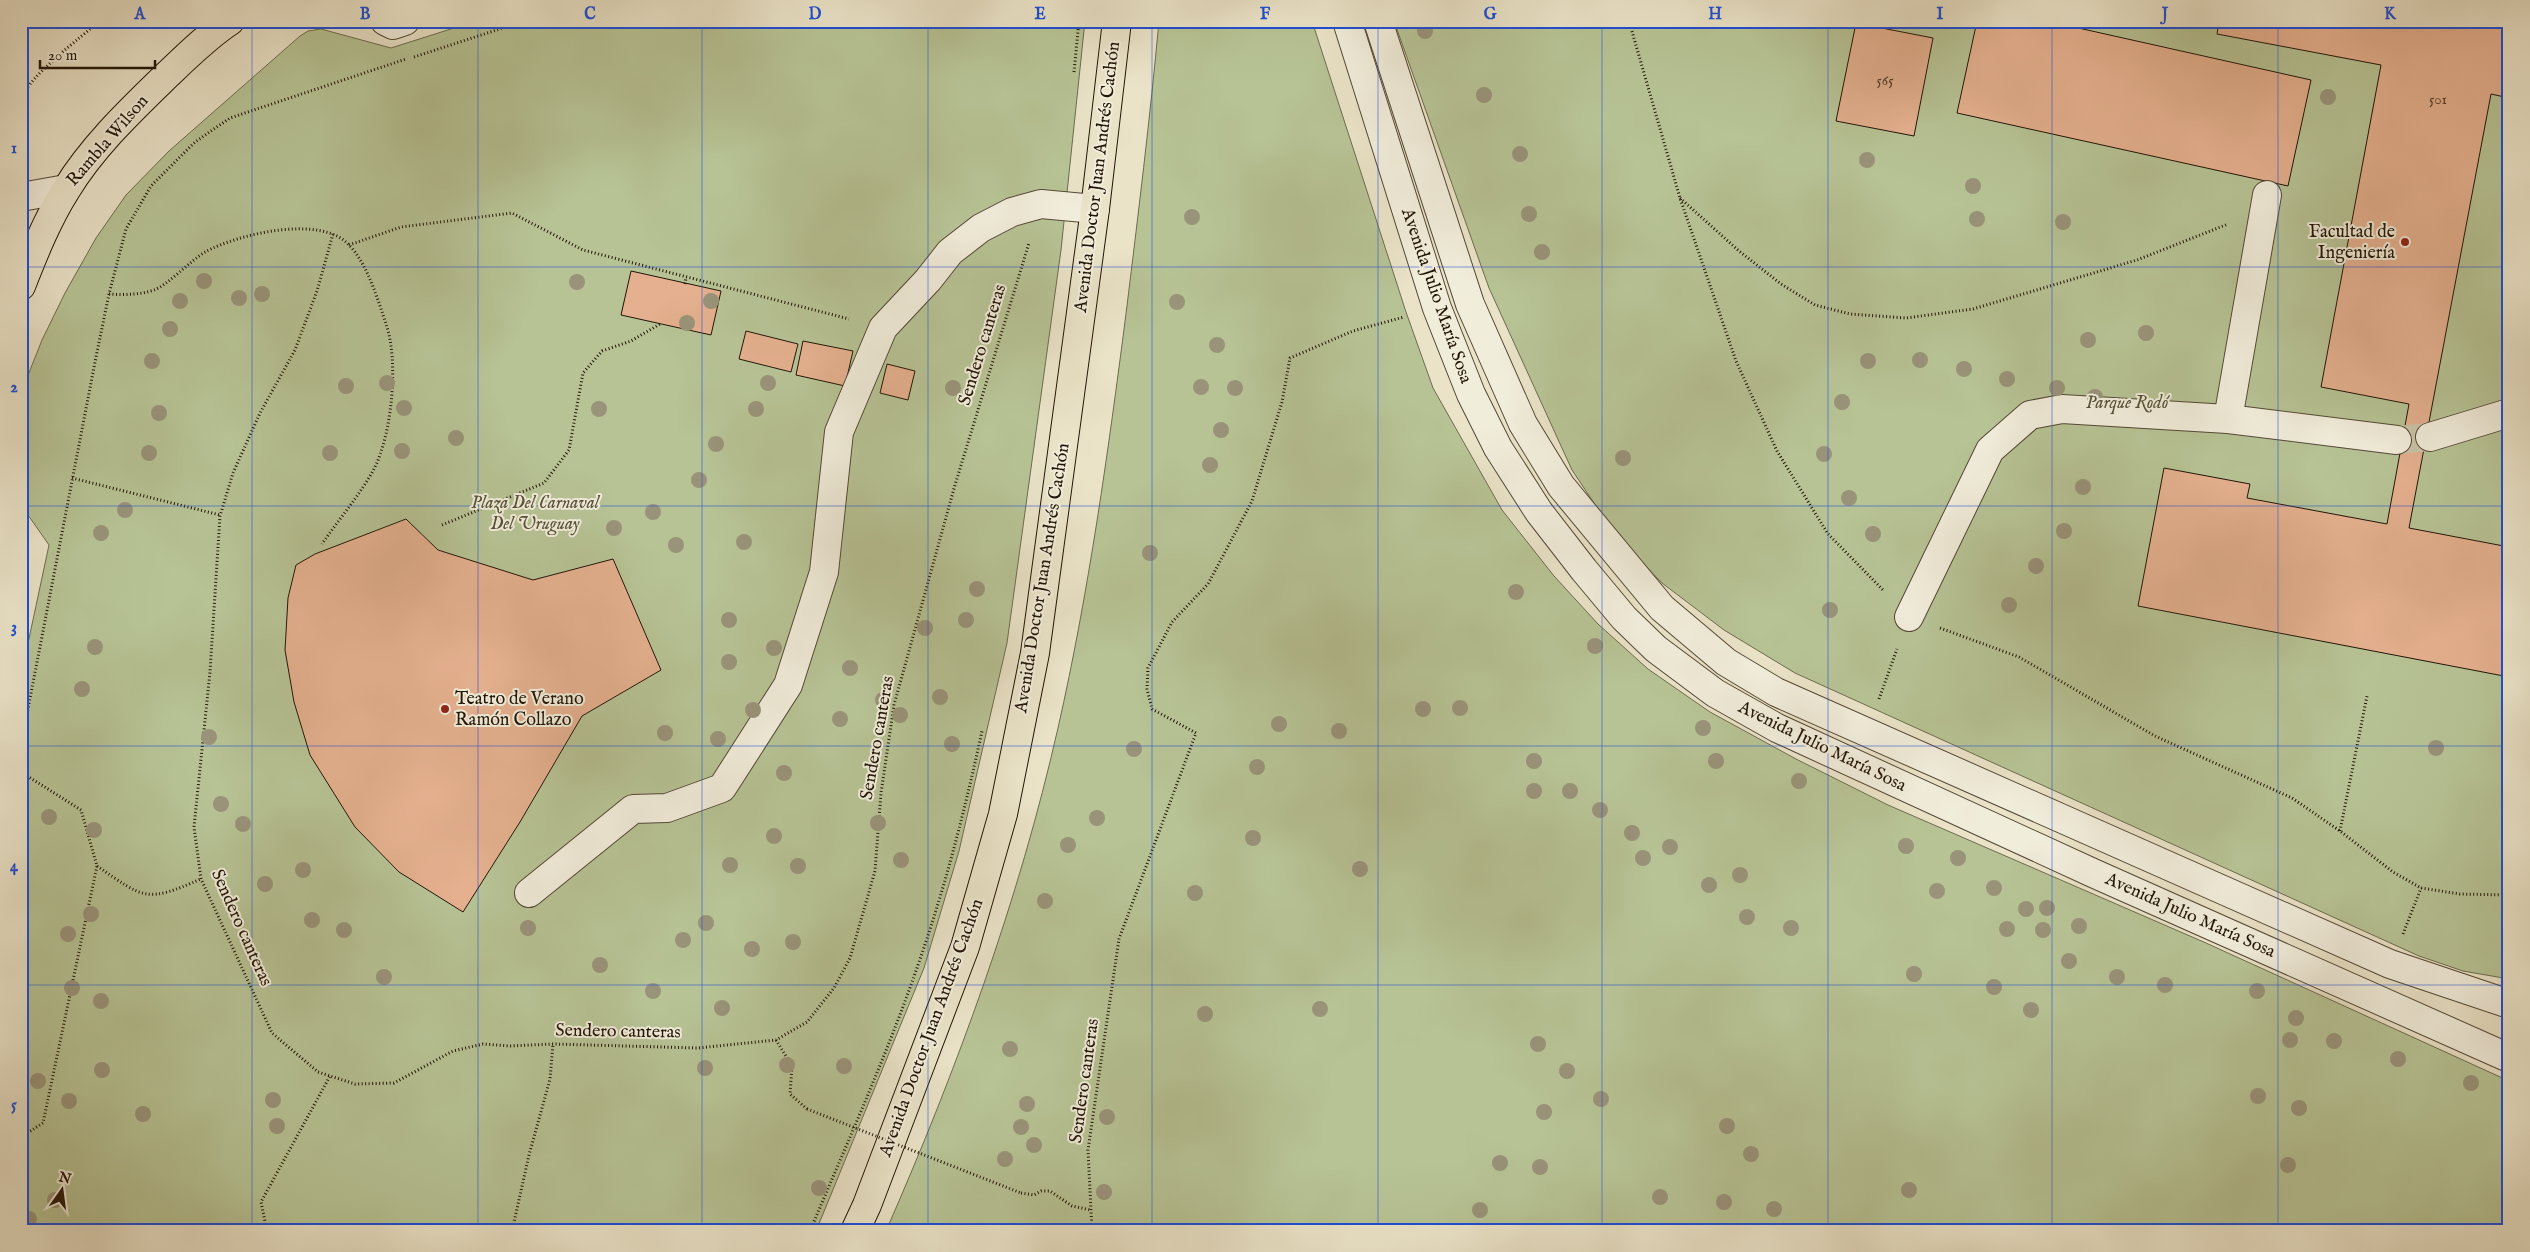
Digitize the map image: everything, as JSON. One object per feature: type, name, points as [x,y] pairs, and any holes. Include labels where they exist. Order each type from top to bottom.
[{"type":"main road","name":"Rambla Wilson","points":[[21,286],[39,239],[66,189],[136,105],[177,66],[230,21]]},
{"type":"main road","name":"Avenida Doctor Juan Andrés Cachón","points":[[855,1231],[867,1205],[965,947],[1003,814],[1035,653],[1095,209],[1118,21]]},
{"type":"street","points":[[385,21],[393,25],[405,21]]},
{"type":"street","name":"Avenida Julio María Sosa","points":[[1347,21],[1436,308],[1471,394],[1498,448],[1539,512],[1624,618],[1656,649],[1715,693],[1776,728],[2092,873],[2509,1058]]},
{"type":"street","name":"Avenida Julio María Sosa","points":[[1378,21],[1470,304],[1523,424],[1561,486],[1662,608],[1726,662],[1776,692],[2390,964],[2509,1004]]},
{"type":"street","points":[[21,196],[66,189]]},
{"type":"street","points":[[2228,419],[2266,203]]},
{"type":"street","points":[[529,893],[633,809],[667,808],[722,788],[788,685],[824,572],[839,432],[883,328],[928,280],[950,252],[981,228],[1012,212],[1041,204],[1095,209]]},
{"type":"street","points":[[1909,616],[1990,450],[2030,415],[2062,409],[2228,419],[2398,440]]},
{"type":"street","points":[[2430,437],[2509,413]]},
{"type":"path","points":[[21,99],[23,92],[50,64],[100,21]]},
{"type":"path","points":[[21,745],[109,294],[126,229],[151,186],[195,142],[230,118],[524,21]]},
{"type":"path","points":[[1073,80],[1079,21]]},
{"type":"path","points":[[1629,21],[1680,198],[1736,361],[1777,451],[1828,534],[1909,616],[2019,657],[2155,736],[2292,798],[2340,831],[2393,872],[2421,888],[2460,894],[2509,895]]},
{"type":"path","points":[[1680,198],[1739,251],[1782,284],[1815,305],[1850,314],[1906,318],[1973,309],[2137,260],[2266,203]]},
{"type":"path","name":"Sendero canteras","points":[[334,234],[317,291],[298,341],[233,473],[220,516],[210,672],[194,827],[201,879],[272,1033],[318,1072],[355,1084],[394,1083],[453,1051],[483,1044],[509,1046],[553,1044],[698,1048],[776,1040],[807,1022],[834,988],[850,958],[875,871],[882,793],[894,705],[955,485],[1041,204]]},
{"type":"path","points":[[349,245],[401,228],[512,213],[583,250],[883,328]]},
{"type":"path","points":[[109,294],[129,295],[155,290],[204,253],[231,239],[273,230],[302,230],[334,234],[349,245],[376,295],[390,334],[394,367],[386,437],[374,469],[322,544]]},
{"type":"path","points":[[685,284],[686,278]]},
{"type":"path","name":"Sendero canteras","points":[[1092,1231],[1088,1150],[1119,939],[1196,733],[1152,709],[1147,689],[1148,668],[1172,622],[1208,584],[1252,501],[1282,402],[1290,358],[1353,331],[1436,308]]},
{"type":"path","points":[[442,526],[544,483],[569,450],[583,373],[602,351],[631,341],[660,324]]},
{"type":"path","points":[[72,478],[220,516]]},
{"type":"path","points":[[1866,733],[1909,616]]},
{"type":"path","points":[[2340,831],[2367,696]]},
{"type":"path","points":[[810,1231],[884,1056],[918,964],[964,812],[984,725]]},
{"type":"path","points":[[21,772],[81,810],[97,866],[43,1123],[21,1137]]},
{"type":"path","points":[[97,866],[133,891],[155,896],[201,879]]},
{"type":"path","points":[[2390,964],[2421,888]]},
{"type":"path","points":[[776,1040],[792,1066],[790,1094],[806,1109],[1021,1193],[1034,1195],[1041,1191],[1050,1191],[1072,1206],[1091,1210]]},
{"type":"path","points":[[512,1231],[550,1079],[553,1044]]},
{"type":"path","points":[[267,1231],[261,1202],[330,1076]]},
{"type":"green space","name":"Plaza Del Carnaval Del Uruguay","points":[[476,21],[1085,21],[1061,250],[1007,643],[959,851],[924,968],[816,1231],[21,1231],[21,676],[49,545],[21,505],[21,393],[42,340],[65,293],[96,238],[126,195],[169,151],[300,36],[308,31],[321,29],[391,48]]},
{"type":"green space","points":[[1159,21],[1312,21],[1406,312],[1433,388],[1502,510],[1554,576],[1598,624],[1648,669],[1710,712],[1796,759],[1888,805],[2206,943],[2509,1081],[2509,1231],[886,1231],[937,1108],[984,983],[1025,856],[1058,728],[1079,625],[1105,470],[1135,241]]},
{"type":"green space","name":"Parque Rodó","points":[[1394,21],[2509,21],[2509,979],[2463,971],[2419,956],[1795,673],[1724,630],[1662,583],[1614,533],[1572,470],[1489,288]]},
{"type":"building","points":[[1977,21],[2047,21],[2311,80],[2288,186],[1957,113]]},
{"type":"building","name":"Facultad de Ingeniería","points":[[2219,21],[2509,21],[2509,98],[2491,94],[2409,528],[2509,547],[2509,677],[2138,606],[2164,468],[2250,484],[2247,498],[2387,524],[2409,404],[2321,387],[2381,65],[2217,34]]},
{"type":"building","points":[[1856,23],[1933,38],[1914,136],[1836,121]]},
{"type":"building","points":[[631,271],[721,291],[711,335],[621,315]]},
{"type":"building","points":[[746,331],[798,344],[791,372],[739,359]]},
{"type":"building","points":[[803,341],[853,351],[845,386],[796,375]]},
{"type":"building","points":[[887,364],[915,371],[908,400],[880,393]]},
{"type":"building","name":"Teatro de Verano Ramón Collazo","points":[[406,519],[438,550],[533,580],[613,559],[661,670],[582,716],[520,822],[463,912],[399,872],[355,827],[310,755],[294,702],[285,650],[288,598],[296,565],[315,554]]},
{"type":"tunnel","points":[[2397,440],[2430,437]]},
{"type":"place","name":"Facultad de Ingeniería","points":[[2405,242]]},
{"type":"place","name":"Teatro de Verano Ramón Collazo","points":[[445,709]]}]
